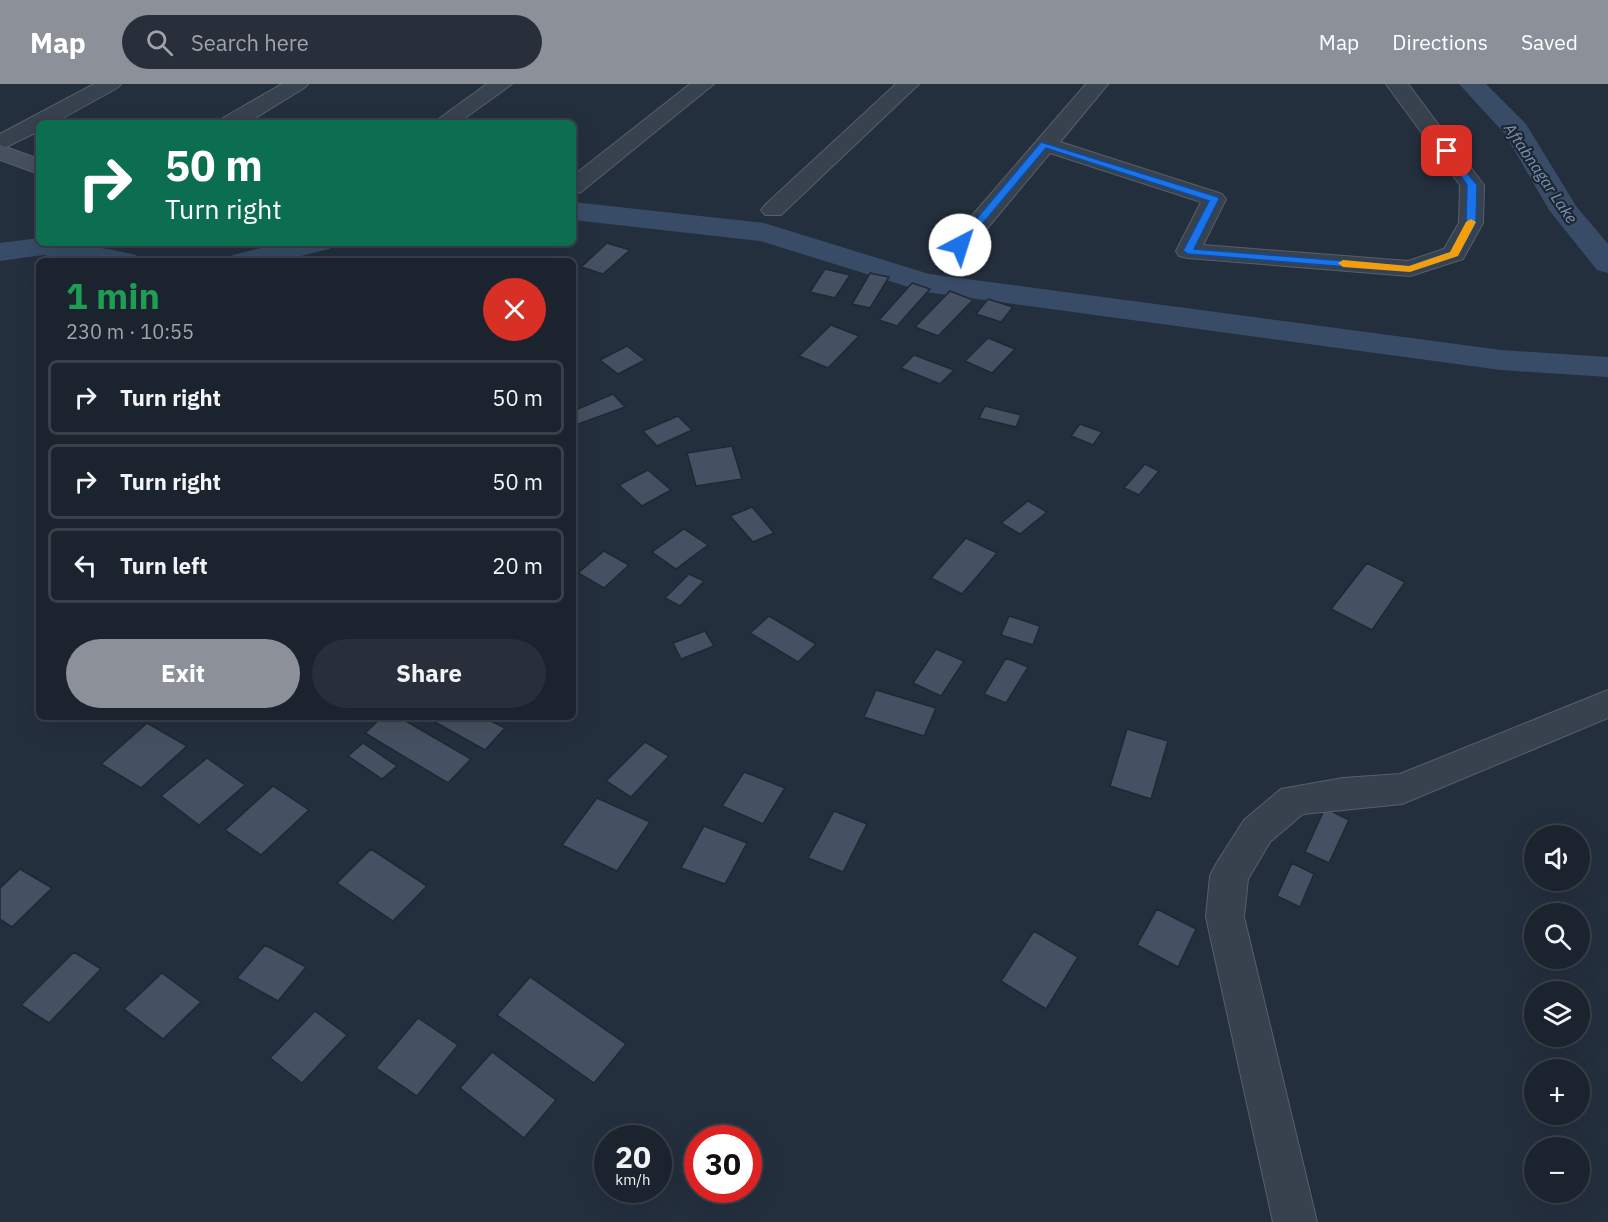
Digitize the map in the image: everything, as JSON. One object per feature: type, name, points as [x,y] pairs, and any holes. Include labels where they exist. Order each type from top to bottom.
[{"type":"street","points":[[43,120],[110,84]]},
{"type":"street","points":[[236,120],[297,84]]},
{"type":"street","points":[[448,120],[501,84]]},
{"type":"street","points":[[576,185],[703,84]]},
{"type":"street","points":[[773,210],[908,84]]},
{"type":"street","points":[[960,245],[1097,84]]},
{"type":"street","points":[[1045,144],[1214,199],[1188,251],[1410,269],[1454,254],[1471,223],[1472,185],[1398,84]]},
{"type":"street","points":[[0,143],[36,124]]},
{"type":"street","points":[[0,152],[36,166]]},
{"type":"street","points":[[1295,1222],[1225,917],[1229,876],[1257,831],[1294,800],[1343,793],[1402,789],[1608,703]]},
{"type":"building","points":[[607,243],[630,250],[603,274],[581,267]]},
{"type":"building","points":[[825,269],[850,275],[835,298],[810,292]]},
{"type":"building","points":[[870,273],[889,277],[870,308],[852,304]]},
{"type":"building","points":[[912,283],[930,289],[897,326],[879,320]]},
{"type":"building","points":[[950,291],[973,300],[938,336],[915,327]]},
{"type":"building","points":[[988,299],[1013,307],[1001,322],[976,314]]},
{"type":"building","points":[[831,325],[859,336],[828,368],[799,356]]},
{"type":"building","points":[[988,338],[1015,349],[992,373],[965,361]]},
{"type":"building","points":[[627,346],[645,360],[618,374],[600,360]]},
{"type":"building","points":[[914,355],[954,370],[940,384],[901,368]]},
{"type":"building","points":[[613,394],[625,407],[576,425],[576,410]]},
{"type":"building","points":[[985,406],[1021,415],[1016,427],[979,418]]},
{"type":"building","points":[[678,416],[692,430],[657,446],[643,431]]},
{"type":"building","points":[[1080,424],[1102,432],[1093,445],[1071,436]]},
{"type":"building","points":[[732,446],[742,479],[696,486],[687,453]]},
{"type":"building","points":[[1145,464],[1159,471],[1139,495],[1124,488]]},
{"type":"building","points":[[648,470],[671,490],[642,506],[619,485]]},
{"type":"building","points":[[1028,501],[1047,512],[1020,534],[1001,523]]},
{"type":"building","points":[[752,507],[774,533],[753,542],[730,516]]},
{"type":"building","points":[[684,529],[708,545],[676,569],[652,552]]},
{"type":"building","points":[[966,538],[997,553],[962,594],[931,578]]},
{"type":"building","points":[[604,551],[629,565],[604,588],[578,573]]},
{"type":"building","points":[[1367,563],[1405,582],[1372,630],[1331,609]]},
{"type":"building","points":[[689,574],[704,581],[680,606],[665,598]]},
{"type":"building","points":[[769,616],[816,644],[798,662],[750,633]]},
{"type":"building","points":[[1009,616],[1040,626],[1033,645],[1001,635]]},
{"type":"building","points":[[705,631],[714,646],[681,659],[673,643]]},
{"type":"building","points":[[936,649],[964,661],[941,696],[913,683]]},
{"type":"building","points":[[1006,658],[1028,667],[1006,703],[984,694]]},
{"type":"building","points":[[876,690],[936,708],[924,736],[864,717]]},
{"type":"building","points":[[379,720],[404,720],[471,759],[448,783],[365,733]]},
{"type":"building","points":[[431,720],[489,720],[505,728],[485,750]]},
{"type":"building","points":[[147,723],[187,746],[141,788],[101,764]]},
{"type":"building","points":[[1127,729],[1168,741],[1151,799],[1110,786]]},
{"type":"building","points":[[645,742],[669,756],[631,797],[606,781]]},
{"type":"building","points":[[363,743],[397,766],[382,779],[348,756]]},
{"type":"building","points":[[207,758],[245,785],[199,825],[161,796]]},
{"type":"building","points":[[744,772],[785,788],[763,824],[722,806]]},
{"type":"building","points":[[273,786],[309,810],[261,855],[225,830]]},
{"type":"building","points":[[597,798],[650,822],[617,871],[562,845]]},
{"type":"building","points":[[1325,808],[1349,820],[1329,863],[1305,852]]},
{"type":"building","points":[[834,811],[867,824],[843,872],[808,858]]},
{"type":"building","points":[[704,826],[747,843],[725,884],[681,868]]},
{"type":"building","points":[[371,849],[427,886],[393,921],[337,883]]},
{"type":"building","points":[[1292,863],[1314,874],[1300,907],[1277,896]]},
{"type":"building","points":[[20,869],[52,888],[12,927],[0,919],[0,888]]},
{"type":"building","points":[[1157,909],[1196,929],[1178,967],[1137,945]]},
{"type":"building","points":[[1034,931],[1078,957],[1046,1009],[1001,981]]},
{"type":"building","points":[[265,945],[306,967],[278,1001],[237,978]]},
{"type":"building","points":[[74,952],[101,969],[49,1023],[21,1005]]},
{"type":"building","points":[[162,973],[201,1002],[163,1039],[124,1009]]},
{"type":"building","points":[[530,977],[626,1044],[594,1083],[497,1015]]},
{"type":"building","points":[[315,1011],[347,1035],[302,1083],[270,1058]]},
{"type":"building","points":[[418,1018],[458,1045],[417,1096],[376,1068]]},
{"type":"building","points":[[492,1052],[556,1100],[524,1138],[460,1088]]},
{"type":"waterway","name":"Aftabnagar Lake","points":[[1472,84],[1516,130],[1564,210],[1608,264]]},
{"type":"waterway","points":[[576,211],[764,232],[925,283],[1501,360],[1608,367]]},
{"type":"waterway","points":[[0,252],[43,246]]},
{"type":"waterway","points":[[43,246],[109,258]]},
{"type":"waterway","points":[[256,258],[306,246]]},
{"type":"slow traffic","points":[[1343,263],[1410,269],[1454,254],[1471,222]]},
{"type":"route","points":[[960,245],[1045,144],[1214,199],[1188,251],[1410,269],[1454,254],[1471,223],[1472,185],[1447,151]]}]
